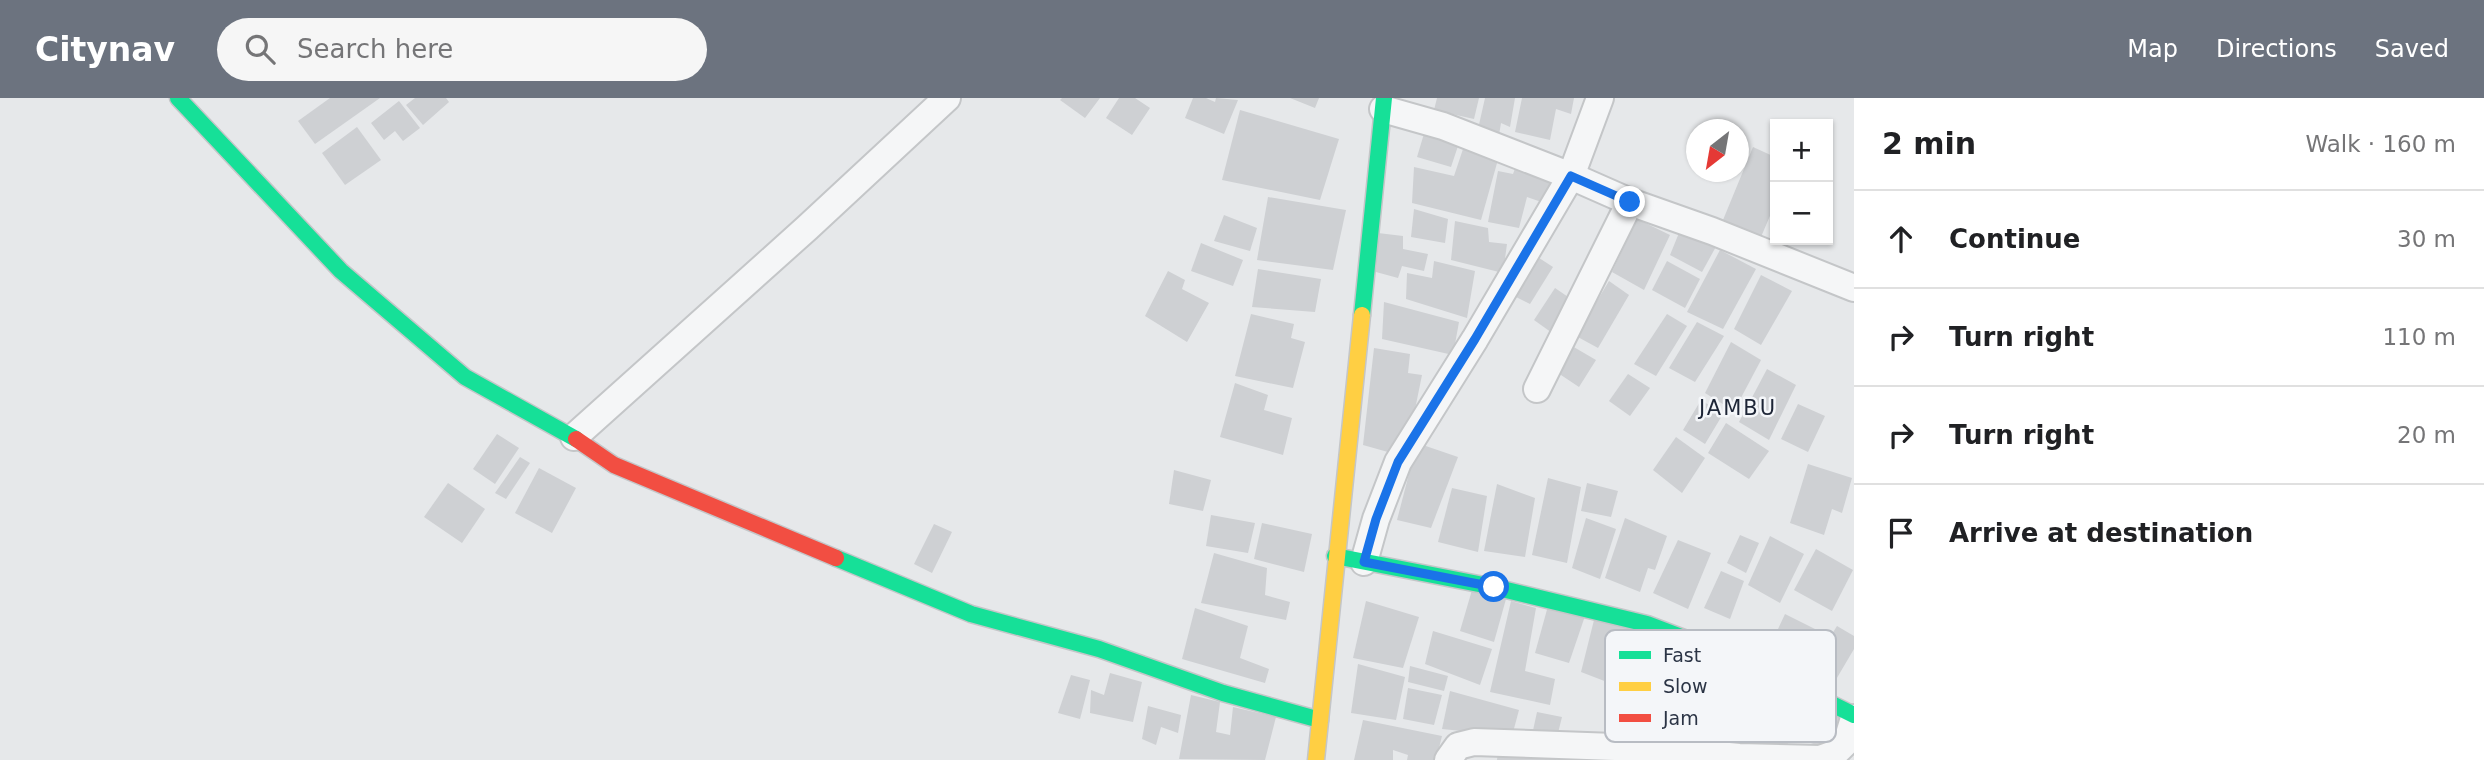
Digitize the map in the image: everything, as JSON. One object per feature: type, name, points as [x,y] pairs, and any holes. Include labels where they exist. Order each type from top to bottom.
[{"type":"street","points":[[178,98],[351,280],[465,377],[574,437],[614,465],[971,614],[1099,649],[1223,693],[1320,720]]},
{"type":"street","points":[[574,437],[947,98]]},
{"type":"street","points":[[1364,562],[1376,519],[1398,462],[1475,339],[1571,176],[1600,98]]},
{"type":"street","points":[[1316,760],[1335,556],[1384,103],[1854,288]]},
{"type":"street","points":[[1537,390],[1630,202]]},
{"type":"street","points":[[1335,556],[1494,587],[1663,630]]},
{"type":"street","points":[[1448,760],[1458,746],[1474,742],[1643,748],[1739,757],[1820,759],[1834,754],[1847,741],[1854,716],[1836,707]]},
{"type":"building","points":[[330,98],[380,98],[315,144],[298,121]]},
{"type":"building","points":[[415,98],[446,98],[449,102],[423,125],[406,105]]},
{"type":"building","points":[[1100,98],[1085,118],[1060,100]]},
{"type":"building","points":[[1119,98],[1135,98],[1150,108],[1132,135],[1106,118]]},
{"type":"building","points":[[1193,98],[1206,98],[1215,102],[1216,98],[1238,100],[1224,134],[1185,118]]},
{"type":"building","points":[[1290,98],[1319,98],[1315,108]]},
{"type":"building","points":[[1437,98],[1479,98],[1474,119],[1434,110]]},
{"type":"building","points":[[1485,98],[1515,98],[1510,127],[1501,123],[1499,135],[1478,129]]},
{"type":"building","points":[[1522,98],[1574,98],[1571,114],[1556,109],[1550,140],[1515,132]]},
{"type":"building","points":[[399,101],[420,128],[403,141],[395,131],[384,140],[371,123]]},
{"type":"building","points":[[1240,110],[1339,139],[1320,200],[1222,180]]},
{"type":"building","points":[[357,127],[381,160],[345,185],[322,153]]},
{"type":"building","points":[[1426,127],[1460,140],[1451,167],[1417,157]]},
{"type":"building","points":[[1465,143],[1499,156],[1481,220],[1412,203],[1414,167],[1454,176]]},
{"type":"building","points":[[1753,147],[1770,155],[1770,216],[1761,237],[1723,220],[1739,182],[1749,182],[1749,157]]},
{"type":"building","points":[[1517,163],[1559,178],[1547,204],[1527,197],[1519,228],[1488,222],[1498,171],[1513,174]]},
{"type":"building","points":[[1268,197],[1346,210],[1333,270],[1257,260]]},
{"type":"building","points":[[1414,209],[1448,219],[1445,243],[1411,237]]},
{"type":"building","points":[[1224,215],[1257,228],[1250,251],[1214,241]]},
{"type":"building","points":[[1637,219],[1670,235],[1644,290],[1612,272]]},
{"type":"building","points":[[1455,221],[1488,228],[1489,242],[1507,244],[1503,273],[1451,260]]},
{"type":"building","points":[[1681,228],[1718,243],[1702,272],[1670,255]]},
{"type":"building","points":[[1378,233],[1403,236],[1403,249],[1428,254],[1424,271],[1402,266],[1398,278],[1376,272]]},
{"type":"building","points":[[1201,243],[1243,260],[1233,286],[1191,271]]},
{"type":"building","points":[[1720,250],[1756,269],[1723,329],[1687,312]]},
{"type":"building","points":[[1533,254],[1553,267],[1530,304],[1510,294]]},
{"type":"building","points":[[1434,261],[1475,271],[1467,318],[1406,299],[1407,273],[1432,278]]},
{"type":"building","points":[[1667,261],[1700,279],[1685,308],[1652,290]]},
{"type":"building","points":[[1258,269],[1321,279],[1315,312],[1252,307]]},
{"type":"building","points":[[1168,271],[1185,280],[1182,289],[1209,303],[1187,342],[1145,316]]},
{"type":"building","points":[[1761,275],[1792,291],[1761,345],[1734,329]]},
{"type":"building","points":[[1609,281],[1629,295],[1598,348],[1576,336]]},
{"type":"building","points":[[1555,288],[1574,301],[1555,335],[1534,320]]},
{"type":"building","points":[[1384,302],[1459,322],[1453,355],[1382,339]]},
{"type":"building","points":[[1251,314],[1294,324],[1291,338],[1305,342],[1293,388],[1235,376]]},
{"type":"building","points":[[1667,314],[1687,326],[1656,376],[1634,364]]},
{"type":"building","points":[[1697,322],[1724,336],[1695,382],[1669,368]]},
{"type":"building","points":[[1731,342],[1761,360],[1734,411],[1705,393]]},
{"type":"building","points":[[1572,346],[1596,360],[1579,387],[1558,373]]},
{"type":"building","points":[[1374,348],[1410,354],[1408,373],[1422,375],[1410,434],[1398,436],[1395,454],[1363,445]]},
{"type":"building","points":[[1767,369],[1796,385],[1769,440],[1739,422]]},
{"type":"building","points":[[1628,374],[1650,388],[1630,416],[1609,401]]},
{"type":"building","points":[[1235,383],[1268,395],[1264,410],[1292,418],[1283,455],[1220,437]]},
{"type":"building","points":[[1701,400],[1723,414],[1705,444],[1683,430]]},
{"type":"building","points":[[1798,404],[1825,416],[1808,452],[1781,439]]},
{"type":"building","points":[[1726,423],[1769,451],[1749,479],[1708,453]]},
{"type":"building","points":[[497,434],[519,448],[495,484],[473,469]]},
{"type":"building","points":[[1676,437],[1705,458],[1682,493],[1653,470]]},
{"type":"building","points":[[1417,443],[1458,457],[1431,528],[1397,520]]},
{"type":"building","points":[[520,457],[530,463],[506,499],[495,493]]},
{"type":"building","points":[[1808,464],[1852,478],[1842,513],[1832,509],[1824,535],[1790,523]]},
{"type":"building","points":[[539,468],[576,488],[552,533],[515,513]]},
{"type":"building","points":[[1174,470],[1211,480],[1203,511],[1169,504]]},
{"type":"building","points":[[1548,478],[1581,487],[1567,563],[1532,555]]},
{"type":"building","points":[[448,483],[485,509],[462,543],[424,517]]},
{"type":"building","points":[[1587,483],[1618,491],[1611,517],[1581,511]]},
{"type":"building","points":[[1497,484],[1535,498],[1525,557],[1484,551]]},
{"type":"building","points":[[1452,488],[1487,496],[1478,552],[1438,542]]},
{"type":"building","points":[[1211,515],[1255,523],[1248,553],[1206,546]]},
{"type":"building","points":[[1586,518],[1616,529],[1600,579],[1572,568]]},
{"type":"building","points":[[1625,518],[1667,536],[1655,570],[1648,568],[1640,592],[1605,578]]},
{"type":"building","points":[[1262,523],[1312,534],[1304,572],[1254,559]]},
{"type":"building","points":[[934,524],[952,532],[932,573],[914,564]]},
{"type":"building","points":[[1740,535],[1759,543],[1746,573],[1727,563]]},
{"type":"building","points":[[1770,536],[1804,554],[1780,603],[1748,585]]},
{"type":"building","points":[[1678,540],[1711,553],[1688,609],[1653,593]]},
{"type":"building","points":[[1816,549],[1853,570],[1832,611],[1794,590]]},
{"type":"building","points":[[1214,553],[1267,568],[1265,595],[1290,602],[1286,620],[1201,603]]},
{"type":"building","points":[[1721,571],[1744,581],[1730,619],[1704,608]]},
{"type":"building","points":[[1472,590],[1506,599],[1494,642],[1460,631]]},
{"type":"building","points":[[1366,601],[1419,617],[1403,668],[1353,658]]},
{"type":"building","points":[[1511,601],[1536,608],[1525,671],[1555,679],[1550,705],[1490,692]]},
{"type":"building","points":[[1548,606],[1585,616],[1569,663],[1535,653]]},
{"type":"building","points":[[1195,608],[1248,626],[1240,658],[1269,669],[1265,683],[1182,659]]},
{"type":"building","points":[[1785,614],[1817,630],[1778,630]]},
{"type":"building","points":[[1594,620],[1633,630],[1605,630],[1605,681],[1581,672]]},
{"type":"building","points":[[1837,626],[1854,636],[1854,649],[1836,680],[1836,630]]},
{"type":"building","points":[[1433,631],[1492,649],[1480,685],[1425,664]]},
{"type":"building","points":[[1358,664],[1405,677],[1396,720],[1351,713]]},
{"type":"building","points":[[1410,666],[1448,676],[1444,691],[1408,682]]},
{"type":"building","points":[[1110,673],[1142,682],[1133,722],[1090,713],[1091,690],[1104,695]]},
{"type":"building","points":[[1071,675],[1090,680],[1080,719],[1058,713]]},
{"type":"building","points":[[1408,688],[1442,695],[1434,725],[1403,719]]},
{"type":"building","points":[[1450,691],[1519,710],[1512,736],[1442,729]]},
{"type":"building","points":[[1191,695],[1220,702],[1216,732],[1230,735],[1233,707],[1276,717],[1265,760],[1179,759]]},
{"type":"building","points":[[1148,706],[1181,715],[1178,733],[1161,727],[1156,745],[1142,739]]},
{"type":"building","points":[[1537,712],[1562,717],[1557,737],[1532,735]]},
{"type":"building","points":[[1836,713],[1841,715],[1836,730]]},
{"type":"building","points":[[1363,720],[1442,736],[1436,760],[1407,760],[1408,755],[1393,750],[1393,760],[1354,760]]},
{"type":"building","points":[[1704,742],[1720,742],[1718,748]]},
{"type":"building","points":[[1740,742],[1755,742],[1752,748]]},
{"type":"building","points":[[1771,742],[1789,742],[1785,749]]},
{"type":"building","points":[[1808,742],[1832,742],[1829,750]]},
{"type":"building","points":[[1498,750],[1557,758],[1497,760]]},
{"type":"traffic: fast","points":[[178,98],[341,271],[465,377],[576,439]]},
{"type":"traffic: fast","points":[[1362,315],[1384,98]]},
{"type":"traffic: fast","points":[[1335,556],[1494,587],[1663,630]]},
{"type":"traffic: fast","points":[[836,558],[971,614],[1099,649],[1223,693],[1320,720]]},
{"type":"traffic: fast","points":[[1836,706],[1854,715]]},
{"type":"traffic: slow","points":[[1316,760],[1362,315]]},
{"type":"traffic: jam","points":[[576,439],[614,465],[836,558]]},
{"type":"district","name":"JAMBU","points":[[1738,408]]},
{"type":"route","points":[[1494,587],[1364,562],[1376,519],[1398,462],[1475,339],[1571,176],[1630,202]]}]
